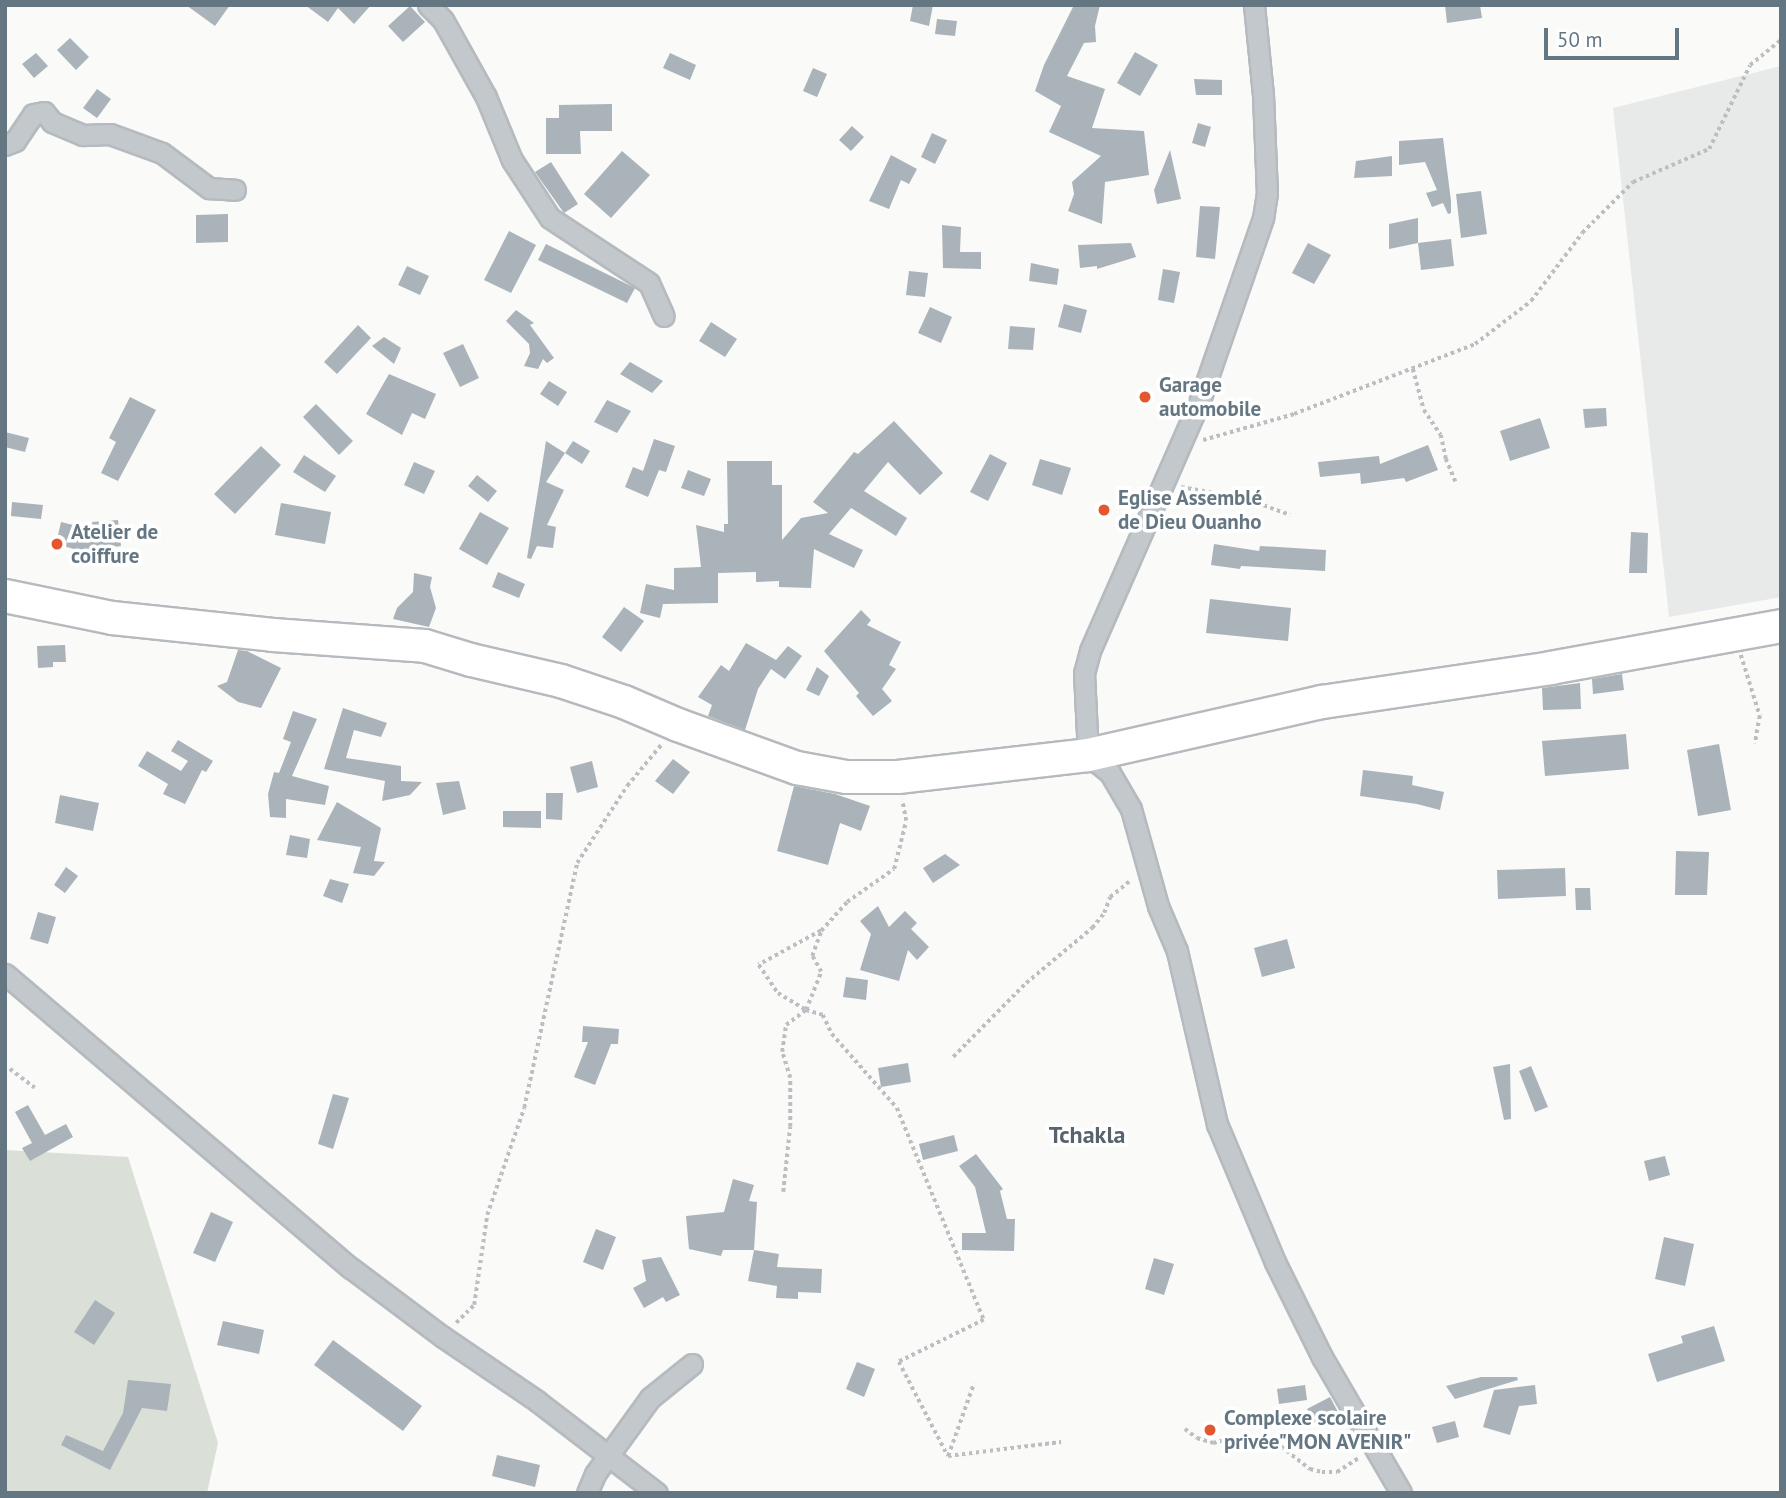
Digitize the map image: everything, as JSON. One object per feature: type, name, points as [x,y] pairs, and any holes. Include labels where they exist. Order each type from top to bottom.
[{"type":"main road","points":[[5,596],[112,618],[273,635],[425,646],[561,681],[797,768],[846,777],[898,777],[1088,755],[1321,702],[1737,636],[1781,626]]},
{"type":"street","points":[[428,5],[443,20],[486,97],[512,160],[550,218],[649,283],[664,316]]},
{"type":"street","points":[[1254,5],[1263,95],[1267,193],[1263,218],[1200,400],[1104,614],[1084,673],[1088,755],[1110,773],[1131,808],[1146,868],[1177,951],[1217,1124],[1275,1262],[1322,1357],[1401,1493]]},
{"type":"street","points":[[5,145],[15,141],[33,114],[44,112],[52,122],[83,135],[110,134],[162,153],[209,188],[235,190]]},
{"type":"street","points":[[5,974],[341,1260],[443,1337],[609,1454],[657,1493]]},
{"type":"street","points":[[587,1493],[595,1474],[650,1398],[692,1364]]},
{"type":"path","points":[[1179,447],[1294,414],[1475,344],[1531,301],[1582,233],[1633,182],[1709,149],[1750,65],[1781,40]]},
{"type":"path","points":[[1413,369],[1424,410],[1441,435],[1446,459],[1456,482]]},
{"type":"path","points":[[1162,482],[1244,498],[1290,515]]},
{"type":"path","points":[[1737,636],[1760,716],[1755,744]]},
{"type":"path","points":[[443,1337],[474,1305],[487,1215],[524,1108],[577,863],[627,786],[678,725]]},
{"type":"path","points":[[898,777],[906,821],[894,869],[847,902],[821,931],[758,965],[778,993],[806,1010],[823,1015],[832,1034],[897,1108],[984,1320],[899,1362],[948,1456]]},
{"type":"path","points":[[953,1057],[1027,983],[1092,928],[1104,913],[1110,897],[1146,868]]},
{"type":"path","points":[[783,1192],[790,1127],[790,1078],[782,1052],[786,1026],[806,1010],[821,972],[812,956],[821,931]]},
{"type":"path","points":[[10,1069],[35,1088]]},
{"type":"path","points":[[948,1456],[974,1383]]},
{"type":"path","points":[[1185,1429],[1197,1438],[1213,1443],[1229,1439],[1270,1438],[1310,1469],[1322,1472],[1337,1472],[1374,1444]]},
{"type":"path","points":[[948,1456],[1061,1442]]},
{"type":"shaded area","points":[[1781,66],[1781,597],[1669,617],[1613,108]]},
{"type":"shaded area","points":[[5,1150],[128,1157],[218,1443],[207,1493],[5,1493]]},
{"type":"building","points":[[186,5],[230,5],[215,26]]},
{"type":"building","points":[[305,5],[371,5],[354,24],[338,8],[328,22]]},
{"type":"building","points":[[913,5],[933,5],[929,26],[910,21]]},
{"type":"building","points":[[1074,5],[1100,5],[1095,26],[1096,42],[1084,43],[1067,76],[1105,89],[1092,128],[1144,131],[1149,175],[1105,182],[1102,224],[1068,211],[1074,194],[1072,182],[1101,156],[1049,132],[1061,106],[1035,91],[1044,65]]},
{"type":"building","points":[[1445,5],[1480,5],[1482,18],[1447,23]]},
{"type":"building","points":[[410,6],[425,22],[403,42],[388,26]]},
{"type":"building","points":[[937,19],[957,21],[955,36],[935,34]]},
{"type":"building","points":[[70,38],[89,57],[76,70],[57,50]]},
{"type":"building","points":[[1135,52],[1158,65],[1140,96],[1117,83]]},
{"type":"building","points":[[36,53],[48,66],[34,78],[22,64]]},
{"type":"building","points":[[670,53],[696,65],[690,80],[663,68]]},
{"type":"building","points":[[813,68],[827,74],[817,97],[803,91]]},
{"type":"building","points":[[1194,79],[1222,80],[1222,95],[1196,95]]},
{"type":"building","points":[[97,89],[111,99],[97,118],[83,108]]},
{"type":"building","points":[[612,104],[612,131],[580,131],[581,154],[546,154],[546,118],[559,118],[559,105]]},
{"type":"building","points":[[1198,123],[1211,127],[1205,147],[1192,143]]},
{"type":"building","points":[[852,126],[864,137],[851,151],[839,140]]},
{"type":"building","points":[[932,133],[947,140],[935,164],[921,157]]},
{"type":"building","points":[[1443,138],[1451,201],[1451,213],[1448,214],[1443,203],[1432,207],[1426,193],[1437,190],[1425,162],[1399,165],[1399,141]]},
{"type":"building","points":[[1170,150],[1181,199],[1157,204],[1154,190]]},
{"type":"building","points":[[622,151],[650,175],[611,218],[584,194]]},
{"type":"building","points":[[891,155],[917,169],[909,184],[901,180],[889,209],[869,201]]},
{"type":"building","points":[[1392,156],[1392,176],[1354,178],[1356,161]]},
{"type":"building","points":[[551,162],[578,204],[564,213],[535,172]]},
{"type":"building","points":[[1481,191],[1487,234],[1461,238],[1456,194]]},
{"type":"building","points":[[1200,206],[1220,207],[1215,259],[1196,257]]},
{"type":"building","points":[[228,214],[228,242],[196,243],[196,215]]},
{"type":"building","points":[[1418,218],[1418,243],[1389,249],[1389,224]]},
{"type":"building","points":[[942,225],[961,227],[960,252],[981,252],[981,269],[943,268]]},
{"type":"building","points":[[509,231],[536,245],[511,293],[484,280]]},
{"type":"building","points":[[1451,239],[1454,266],[1421,270],[1418,243]]},
{"type":"building","points":[[1131,243],[1136,257],[1097,269],[1097,266],[1080,268],[1078,245]]},
{"type":"building","points":[[1308,243],[1331,255],[1314,284],[1292,273]]},
{"type":"building","points":[[546,244],[635,288],[627,303],[538,260]]},
{"type":"building","points":[[1031,263],[1059,269],[1057,285],[1029,281]]},
{"type":"building","points":[[407,266],[429,276],[420,295],[398,285]]},
{"type":"building","points":[[1163,269],[1180,272],[1174,303],[1158,300]]},
{"type":"building","points":[[909,271],[928,273],[925,297],[906,295]]},
{"type":"building","points":[[1064,304],[1087,310],[1081,333],[1058,327]]},
{"type":"building","points":[[930,307],[952,317],[941,343],[918,333]]},
{"type":"building","points":[[516,310],[534,323],[530,325],[554,358],[547,363],[543,359],[538,369],[524,366],[530,353],[529,344],[506,321]]},
{"type":"building","points":[[711,322],[737,339],[725,357],[699,341]]},
{"type":"building","points":[[358,325],[371,338],[337,374],[324,362]]},
{"type":"building","points":[[1010,326],[1035,328],[1033,350],[1008,349]]},
{"type":"building","points":[[384,337],[401,348],[394,364],[372,346]]},
{"type":"building","points":[[463,344],[479,378],[460,387],[443,353]]},
{"type":"building","points":[[630,362],[663,381],[652,393],[620,374]]},
{"type":"building","points":[[389,374],[436,394],[425,419],[412,413],[402,435],[366,414]]},
{"type":"building","points":[[549,381],[567,392],[558,406],[540,394]]},
{"type":"building","points":[[130,397],[156,410],[118,481],[101,473],[116,442],[109,438]]},
{"type":"building","points":[[607,400],[631,411],[617,433],[594,422]]},
{"type":"building","points":[[316,404],[353,441],[339,455],[303,417]]},
{"type":"building","points":[[1606,408],[1607,426],[1585,428],[1583,409]]},
{"type":"building","points":[[1540,418],[1550,448],[1510,461],[1500,431]]},
{"type":"building","points":[[894,421],[943,473],[920,495],[888,462],[864,491],[907,518],[896,536],[851,508],[829,534],[863,550],[854,568],[814,549],[811,588],[779,587],[779,581],[756,582],[756,572],[718,573],[718,603],[663,604],[660,618],[640,613],[646,584],[674,590],[674,568],[701,567],[696,525],[724,532],[724,524],[728,524],[727,461],[772,461],[772,485],[782,485],[782,540],[801,518],[828,513],[813,502],[854,452],[858,454]]},
{"type":"building","points":[[5,432],[29,438],[25,452],[5,447]]},
{"type":"building","points":[[654,439],[675,446],[666,472],[659,470],[648,497],[625,487],[633,467],[643,471]]},
{"type":"building","points":[[546,441],[565,453],[546,482],[564,490],[547,525],[556,527],[553,548],[537,546],[531,559],[527,558]]},
{"type":"building","points":[[573,441],[590,451],[582,464],[565,453]]},
{"type":"building","points":[[1428,445],[1438,470],[1406,482],[1404,478],[1361,484],[1360,473],[1320,477],[1318,462],[1379,456],[1380,464]]},
{"type":"building","points":[[261,446],[281,465],[235,514],[214,494]]},
{"type":"building","points":[[990,454],[1007,463],[988,501],[970,492]]},
{"type":"building","points":[[304,455],[336,476],[325,492],[293,472]]},
{"type":"building","points":[[1040,459],[1071,468],[1062,495],[1032,485]]},
{"type":"building","points":[[414,462],[435,471],[424,494],[404,485]]},
{"type":"building","points":[[688,470],[711,479],[704,496],[681,488]]},
{"type":"building","points":[[477,475],[497,491],[488,502],[468,486]]},
{"type":"building","points":[[12,502],[43,505],[41,519],[11,516]]},
{"type":"building","points":[[281,503],[331,512],[325,544],[275,535]]},
{"type":"building","points":[[480,512],[509,528],[487,565],[459,549]]},
{"type":"building","points":[[118,520],[121,546],[81,551],[56,544],[61,522],[93,530],[92,522]]},
{"type":"building","points":[[1631,532],[1648,533],[1647,573],[1629,573]]},
{"type":"building","points":[[1214,544],[1259,551],[1260,546],[1326,550],[1325,571],[1241,566],[1240,569],[1211,565]]},
{"type":"building","points":[[498,572],[525,584],[519,598],[492,587]]},
{"type":"building","points":[[414,573],[432,577],[430,587],[436,608],[429,627],[393,619],[397,608],[413,592]]},
{"type":"building","points":[[1210,599],[1291,608],[1288,641],[1206,633]]},
{"type":"building","points":[[624,607],[644,621],[621,652],[602,637]]},
{"type":"building","points":[[861,610],[871,620],[867,625],[901,642],[889,665],[896,669],[882,689],[892,701],[873,716],[856,696],[859,693],[824,651]]},
{"type":"building","points":[[746,643],[776,660],[788,646],[802,656],[785,679],[771,669],[758,689],[745,730],[708,716],[712,705],[698,697],[721,665],[729,671]]},
{"type":"building","points":[[65,645],[66,662],[53,662],[53,667],[38,668],[37,646]]},
{"type":"building","points":[[238,650],[247,651],[281,668],[261,708],[238,702],[217,686],[227,682]]},
{"type":"building","points":[[817,667],[829,676],[819,696],[806,690]]},
{"type":"building","points":[[1622,674],[1624,690],[1593,694],[1592,679]]},
{"type":"building","points":[[1580,683],[1581,709],[1543,710],[1542,688]]},
{"type":"building","points":[[343,708],[387,723],[381,737],[354,730],[346,758],[401,766],[401,781],[422,782],[410,795],[382,801],[385,781],[324,769]]},
{"type":"building","points":[[293,711],[317,719],[292,776],[329,786],[325,805],[286,799],[286,818],[270,817],[268,794],[274,772],[279,773],[291,742],[283,739]]},
{"type":"building","points":[[1626,734],[1629,769],[1545,776],[1542,741]]},
{"type":"building","points":[[178,740],[213,761],[206,772],[202,770],[185,804],[163,794],[168,784],[138,766],[147,751],[181,771],[188,761],[171,751]]},
{"type":"building","points":[[1719,744],[1731,810],[1698,816],[1687,750]]},
{"type":"building","points":[[673,759],[690,772],[673,794],[655,781]]},
{"type":"building","points":[[592,761],[598,787],[577,793],[570,767]]},
{"type":"building","points":[[1363,770],[1413,776],[1412,785],[1444,792],[1440,810],[1360,796]]},
{"type":"building","points":[[459,781],[466,809],[443,815],[436,783]]},
{"type":"building","points":[[794,786],[835,794],[870,806],[861,831],[840,823],[828,865],[777,851]]},
{"type":"building","points":[[546,793],[563,793],[562,820],[546,819]]},
{"type":"building","points":[[60,795],[99,803],[93,831],[55,823]]},
{"type":"building","points":[[337,802],[381,828],[374,861],[385,862],[374,876],[353,873],[361,847],[317,840]]},
{"type":"building","points":[[503,811],[541,811],[541,828],[503,827]]},
{"type":"building","points":[[290,835],[310,839],[307,858],[286,855]]},
{"type":"building","points":[[1676,851],[1709,852],[1707,895],[1675,895]]},
{"type":"building","points":[[945,854],[960,865],[933,883],[923,868]]},
{"type":"building","points":[[66,867],[78,876],[65,893],[54,885]]},
{"type":"building","points":[[1565,868],[1566,896],[1498,899],[1497,870]]},
{"type":"building","points":[[330,879],[349,884],[342,903],[323,896]]},
{"type":"building","points":[[1575,888],[1590,888],[1591,910],[1576,910]]},
{"type":"building","points":[[878,906],[889,927],[905,911],[917,923],[911,929],[929,947],[917,960],[908,950],[899,981],[860,970],[871,934],[860,921]]},
{"type":"building","points":[[38,912],[56,917],[48,944],[30,939]]},
{"type":"building","points":[[1287,939],[1295,968],[1262,977],[1254,948]]},
{"type":"building","points":[[846,977],[868,980],[866,1000],[843,997]]},
{"type":"building","points":[[583,1026],[619,1029],[618,1044],[611,1044],[595,1085],[574,1077],[588,1042],[582,1042]]},
{"type":"building","points":[[908,1063],[911,1082],[881,1087],[878,1068]]},
{"type":"building","points":[[1510,1064],[1511,1119],[1504,1120],[1493,1067]]},
{"type":"building","points":[[1531,1066],[1548,1107],[1535,1112],[1519,1071]]},
{"type":"building","points":[[333,1094],[349,1098],[333,1149],[318,1144]]},
{"type":"building","points":[[28,1105],[45,1135],[66,1124],[73,1137],[30,1161],[22,1148],[32,1143],[15,1112]]},
{"type":"building","points":[[954,1135],[958,1151],[923,1160],[919,1144]]},
{"type":"building","points":[[976,1154],[1003,1189],[1000,1191],[1007,1219],[1015,1219],[1014,1251],[962,1250],[962,1233],[986,1233],[975,1187],[959,1166]]},
{"type":"building","points":[[1665,1156],[1670,1175],[1649,1181],[1644,1161]]},
{"type":"building","points":[[733,1179],[754,1185],[749,1201],[757,1202],[754,1250],[723,1250],[721,1256],[689,1249],[686,1216],[724,1212]]},
{"type":"building","points":[[211,1212],[233,1222],[215,1262],[193,1253]]},
{"type":"building","points":[[596,1229],[616,1237],[603,1270],[583,1262]]},
{"type":"building","points":[[1664,1237],[1694,1244],[1685,1286],[1655,1279]]},
{"type":"building","points":[[754,1250],[779,1254],[777,1267],[822,1269],[821,1293],[798,1292],[798,1299],[776,1298],[777,1286],[748,1281]]},
{"type":"building","points":[[661,1257],[680,1295],[666,1302],[663,1297],[644,1308],[633,1288],[646,1281],[642,1260]]},
{"type":"building","points":[[1154,1258],[1174,1264],[1164,1295],[1145,1289]]},
{"type":"building","points":[[95,1300],[115,1313],[94,1345],[74,1332]]},
{"type":"building","points":[[223,1321],[264,1330],[259,1354],[217,1345]]},
{"type":"building","points":[[1714,1326],[1725,1361],[1657,1382],[1648,1354],[1683,1343],[1681,1336]]},
{"type":"building","points":[[333,1340],[422,1406],[403,1431],[314,1365]]},
{"type":"building","points":[[857,1362],[875,1369],[864,1397],[846,1389]]},
{"type":"building","points":[[1481,1377],[1517,1377],[1518,1380],[1455,1399],[1446,1386]]},
{"type":"building","points":[[128,1380],[171,1384],[167,1411],[142,1408],[110,1470],[61,1445],[66,1435],[103,1451],[123,1413]]},
{"type":"building","points":[[1305,1385],[1307,1400],[1279,1404],[1277,1389]]},
{"type":"building","points":[[1535,1385],[1537,1404],[1519,1406],[1510,1435],[1483,1427],[1494,1390]]},
{"type":"building","points":[[1330,1397],[1339,1414],[1316,1426],[1307,1409]]},
{"type":"building","points":[[1455,1421],[1459,1437],[1437,1443],[1432,1427]]},
{"type":"building","points":[[497,1455],[540,1465],[535,1487],[492,1476]]},
{"type":"place","name":"Garage automobile","points":[[1145,397]]},
{"type":"place","name":"Eglise Assemblé de Dieu Ouanho","points":[[1104,510]]},
{"type":"place","name":"Atelier de coiffure","points":[[57,544]]},
{"type":"place","name":"Complexe scolaire privée\"MON AVENIR\"","points":[[1210,1430]]},
{"type":"district","name":"Tchakla","points":[[1087,1135]]}]
